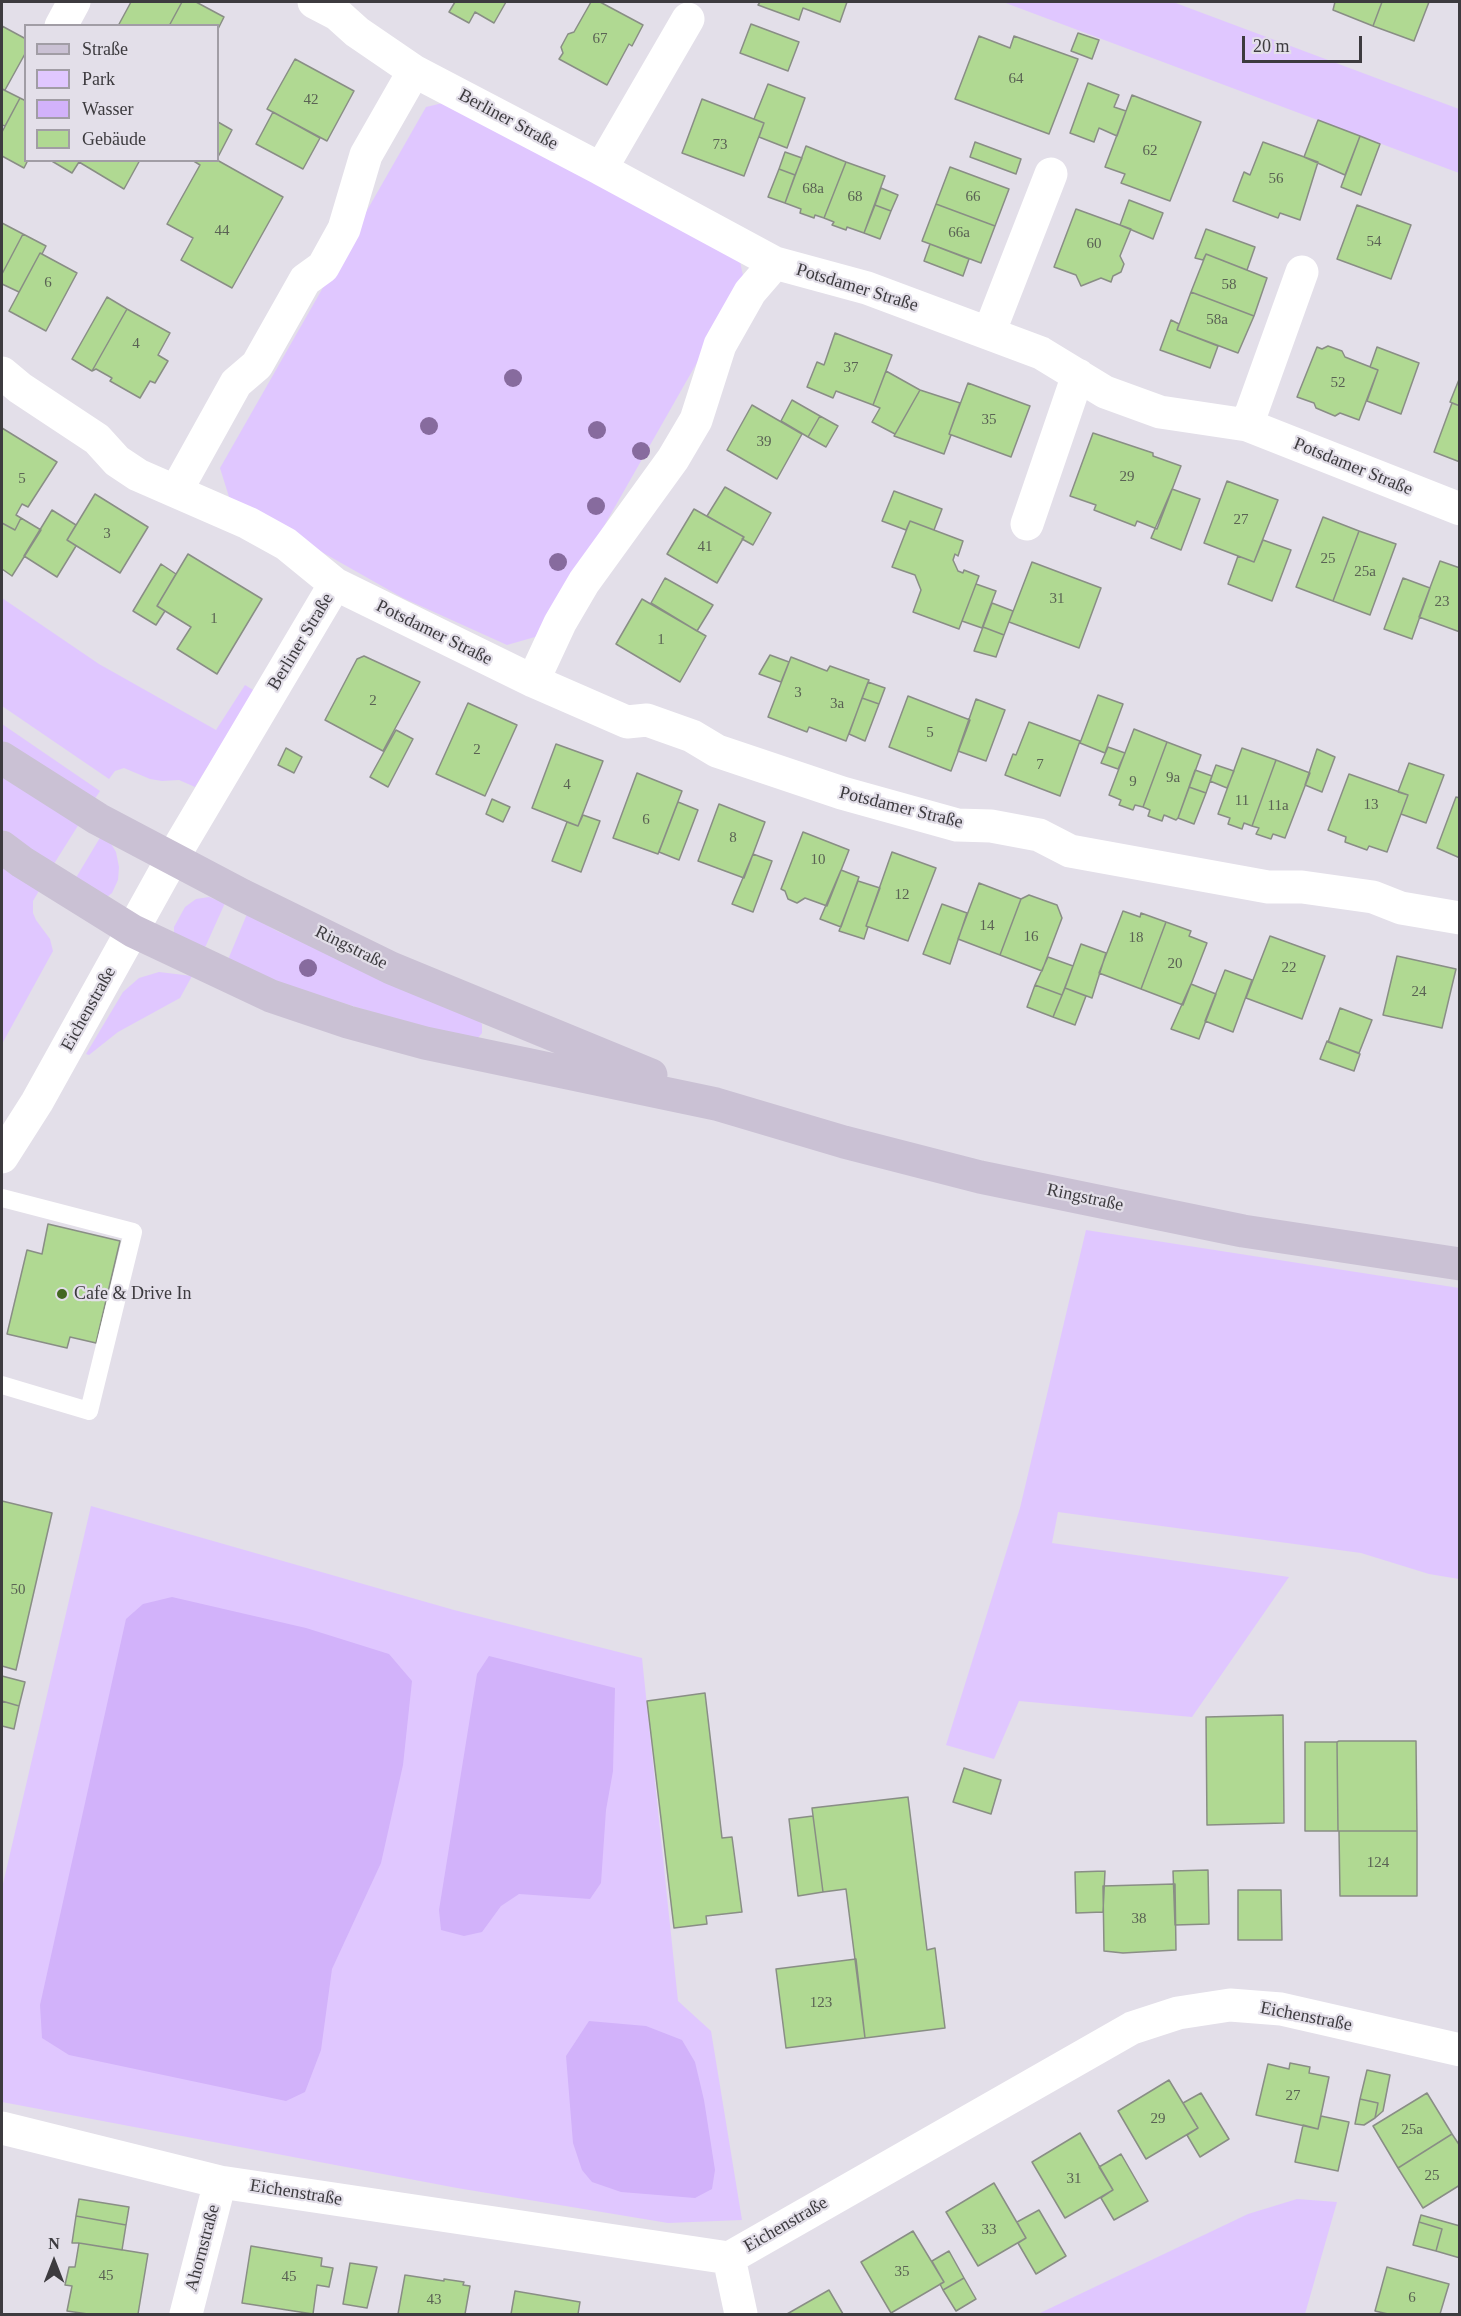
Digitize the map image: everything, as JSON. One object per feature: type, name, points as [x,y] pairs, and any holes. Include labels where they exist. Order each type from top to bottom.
[{"type":"main road","name":"Ringstraße","points":[[2,758],[98,819],[172,859],[391,968],[583,1045],[716,1104]]},
{"type":"main road","name":"Ringstraße","points":[[2,848],[133,931],[271,996],[348,1022],[424,1043],[716,1104],[844,1142],[980,1177],[1243,1231],[1460,1264]]},
{"type":"street","points":[[62,24],[74,2]]},
{"type":"street","name":"Berliner Straße","points":[[314,2],[337,14],[357,32],[414,71],[775,263]]},
{"type":"street","points":[[601,169],[688,19]]},
{"type":"street","points":[[176,491],[236,383],[257,365],[305,280],[323,267],[339,239],[366,155],[414,71]]},
{"type":"street","points":[[990,333],[1052,174]]},
{"type":"street","name":"Potsdamer Straße","points":[[533,681],[584,582],[673,459],[696,420],[720,345],[750,292],[775,263],[867,288],[990,333],[1041,353],[1105,392],[1160,412],[1246,425],[1460,509]]},
{"type":"street","points":[[1246,425],[1302,272]]},
{"type":"street","name":"Berliner Straße","points":[[2,373],[20,388],[97,439],[117,461],[138,475],[248,523],[286,544],[335,584],[172,859]]},
{"type":"street","points":[[1027,524],[1078,375]]},
{"type":"street","name":"Potsdamer Straße","points":[[335,584],[533,681],[627,722],[647,720],[692,736],[717,751],[842,794],[957,825],[991,826],[1040,835],[1070,851],[1268,887],[1302,887],[1373,897],[1401,908],[1460,918]]},
{"type":"street","name":"Eichenstraße","points":[[2,1157],[37,1102],[172,859]]},
{"type":"street","name":"Eichenstraße","points":[[2,2128],[220,2182],[729,2258],[1132,2028],[1178,2013],[1230,2006],[1281,2009],[1460,2050]]},
{"type":"street","name":"Ahornstraße","points":[[186,2314],[220,2182]]},
{"type":"street","points":[[729,2258],[741,2314]]},
{"type":"lane","points":[[2,1198],[133,1232],[89,1411],[2,1385]]},
{"type":"green space","points":[[1003,2],[1173,2],[1459,109],[1459,173]]},
{"type":"green space","points":[[451,101],[739,257],[744,280],[542,635],[507,645],[403,598],[230,500],[220,468],[426,107]]},
{"type":"green space","points":[[2,598],[99,664],[216,730],[245,685],[260,694],[248,701],[195,787],[179,780],[150,779],[124,768],[115,771],[109,779],[2,706]]},
{"type":"green space","points":[[2,724],[100,791],[94,800],[2,744]]},
{"type":"green space","points":[[2,777],[79,824],[52,867],[2,831]]},
{"type":"green space","points":[[101,836],[110,842],[116,852],[119,867],[118,880],[112,893],[107,897],[74,881]]},
{"type":"green space","points":[[2,864],[40,889],[33,901],[33,913],[50,939],[53,951],[2,1044]]},
{"type":"green space","points":[[209,897],[225,903],[203,952],[174,935],[174,927],[185,907],[196,899]]},
{"type":"green space","points":[[247,914],[277,931],[476,1019],[482,1024],[482,1033],[478,1038],[449,1035],[293,988],[227,962]]},
{"type":"green space","points":[[159,972],[192,976],[180,998],[118,1032],[89,1055],[86,1054],[123,992],[139,978]]},
{"type":"green space","points":[[1086,1230],[1459,1288],[1459,1579],[1429,1574],[1361,1553],[1058,1512],[1052,1543],[1289,1577],[1192,1717],[1019,1701],[994,1759],[946,1745],[1020,1508]]},
{"type":"green space","points":[[91,1506],[454,1610],[642,1658],[678,2001],[711,2031],[742,2220],[668,2223],[457,2188],[2,2102],[2,1888]]},
{"type":"green space","points":[[1297,2199],[1337,2202],[1305,2314],[1038,2314],[1248,2214]]},
{"type":"water","points":[[172,1597],[306,1628],[389,1654],[412,1681],[403,1765],[381,1863],[332,1969],[321,2050],[305,2092],[286,2101],[69,2055],[42,2038],[40,2005],[126,1619],[143,1604]]},
{"type":"water","points":[[489,1656],[615,1688],[613,1771],[606,1810],[601,1883],[590,1899],[519,1894],[501,1906],[482,1932],[464,1936],[441,1930],[439,1910],[477,1674]]},
{"type":"water","points":[[589,2021],[646,2026],[682,2040],[695,2062],[704,2100],[715,2170],[712,2189],[695,2198],[621,2192],[592,2182],[582,2170],[573,2143],[566,2056]]},
{"type":"building","points":[[131,2],[182,2],[170,24],[119,24]]},
{"type":"building","points":[[182,2],[196,2],[224,17],[219,27],[219,24],[170,24]]},
{"type":"building","points":[[455,2],[506,2],[494,23],[475,12],[469,23],[449,12]]},
{"type":"building","points":[[591,2],[600,2],[643,25],[632,46],[629,44],[607,85],[559,59],[563,53],[561,47],[568,34],[574,32]]},
{"type":"building","points":[[760,2],[847,2],[840,22],[803,8],[799,20],[758,5]]},
{"type":"building","points":[[1335,2],[1382,2],[1373,26],[1333,10]]},
{"type":"building","points":[[1382,2],[1429,2],[1414,41],[1373,26]]},
{"type":"building","points":[[751,24],[799,42],[788,71],[740,53]]},
{"type":"building","points":[[2,26],[24,38],[24,56],[5,90],[2,89]]},
{"type":"building","points":[[1078,33],[1099,40],[1092,59],[1071,51]]},
{"type":"building","points":[[979,36],[1010,48],[1014,36],[1078,59],[1049,134],[955,99]]},
{"type":"building","points":[[295,59],[354,91],[327,141],[267,109]]},
{"type":"building","points":[[1088,83],[1119,95],[1114,107],[1126,111],[1117,136],[1099,128],[1094,142],[1070,133]]},
{"type":"building","points":[[768,84],[805,98],[787,148],[759,137],[764,123],[754,119]]},
{"type":"building","points":[[2,89],[20,98],[5,126],[2,125]]},
{"type":"building","points":[[1132,95],[1201,122],[1170,201],[1121,183],[1125,174],[1105,167]]},
{"type":"building","points":[[20,98],[24,100],[24,162],[27,162],[24,168],[2,156],[2,132]]},
{"type":"building","points":[[702,99],[764,123],[744,176],[682,153]]},
{"type":"building","points":[[273,112],[320,138],[303,169],[256,144]]},
{"type":"building","points":[[1318,120],[1360,136],[1345,175],[1304,157]]},
{"type":"building","points":[[219,123],[232,130],[219,155]]},
{"type":"building","points":[[1360,136],[1380,144],[1361,195],[1341,187]]},
{"type":"building","points":[[975,142],[1021,159],[1016,174],[970,157]]},
{"type":"building","points":[[1263,142],[1318,162],[1300,220],[1280,213],[1278,218],[1233,201],[1244,172],[1250,175]]},
{"type":"building","points":[[806,146],[846,162],[824,218],[815,215],[814,218],[800,213],[801,209],[785,203]]},
{"type":"building","points":[[785,152],[802,158],[795,175],[779,169]]},
{"type":"building","points":[[219,161],[283,197],[232,288],[181,260],[193,238],[167,224],[200,165],[195,162]]},
{"type":"building","points":[[53,162],[79,162],[72,173]]},
{"type":"building","points":[[79,162],[139,162],[124,189]]},
{"type":"building","points":[[846,162],[885,176],[864,233],[832,225],[834,222],[824,218]]},
{"type":"building","points":[[950,167],[1009,189],[995,226],[936,204]]},
{"type":"building","points":[[779,169],[795,175],[785,203],[768,197]]},
{"type":"building","points":[[881,188],[898,195],[891,211],[875,205]]},
{"type":"building","points":[[1129,200],[1163,213],[1153,239],[1120,225]]},
{"type":"building","points":[[936,204],[995,226],[981,263],[922,241]]},
{"type":"building","points":[[875,205],[891,211],[880,239],[864,233]]},
{"type":"building","points":[[1357,205],[1411,225],[1391,279],[1337,259]]},
{"type":"building","points":[[1076,209],[1131,229],[1120,256],[1124,264],[1121,272],[1113,276],[1111,282],[1101,278],[1081,286],[1076,275],[1054,267]]},
{"type":"building","points":[[2,223],[23,234],[2,274]]},
{"type":"building","points":[[1206,229],[1255,247],[1247,270],[1206,254],[1203,260],[1195,258]]},
{"type":"building","points":[[23,234],[46,246],[19,292],[2,284],[2,274]]},
{"type":"building","points":[[930,244],[969,259],[963,276],[924,261]]},
{"type":"building","points":[[40,253],[77,273],[46,331],[9,311]]},
{"type":"building","points":[[1206,254],[1267,278],[1254,316],[1191,292]]},
{"type":"building","points":[[1191,292],[1254,316],[1238,353],[1177,330]]},
{"type":"building","points":[[107,297],[127,309],[92,371],[72,359]]},
{"type":"building","points":[[127,309],[170,333],[158,355],[168,361],[155,383],[150,381],[140,398],[110,381],[112,378],[96,369],[92,371]]},
{"type":"building","points":[[1171,320],[1179,324],[1177,330],[1218,346],[1210,368],[1160,350]]},
{"type":"building","points":[[835,333],[892,355],[873,405],[836,391],[833,398],[807,387],[817,362],[824,365]]},
{"type":"building","points":[[1328,346],[1342,351],[1345,357],[1378,370],[1359,420],[1340,413],[1335,416],[1316,408],[1314,403],[1297,397],[1317,347],[1322,349]]},
{"type":"building","points":[[1377,347],[1419,363],[1401,414],[1367,401],[1378,370],[1370,367]]},
{"type":"building","points":[[886,371],[920,390],[895,434],[872,422],[880,408],[873,405]]},
{"type":"building","points":[[1460,377],[1460,406],[1450,402]]},
{"type":"building","points":[[968,383],[1030,406],[1011,457],[949,434]]},
{"type":"building","points":[[920,390],[960,403],[944,454],[894,436]]},
{"type":"building","points":[[792,400],[820,416],[808,437],[781,421]]},
{"type":"building","points":[[1452,403],[1460,406],[1460,462],[1434,452]]},
{"type":"building","points":[[752,405],[802,434],[777,479],[727,450]]},
{"type":"building","points":[[820,416],[838,426],[826,447],[808,437]]},
{"type":"building","points":[[2,428],[57,462],[28,507],[22,504],[16,515],[21,518],[15,530],[2,523]]},
{"type":"building","points":[[1093,433],[1153,453],[1153,456],[1181,466],[1157,529],[1137,521],[1135,526],[1094,510],[1096,505],[1070,496]]},
{"type":"building","points":[[1227,481],[1278,500],[1254,562],[1204,543]]},
{"type":"building","points":[[725,487],[771,513],[753,545],[742,539],[744,537],[707,516]]},
{"type":"building","points":[[1172,489],[1200,499],[1181,550],[1151,538]]},
{"type":"building","points":[[894,491],[942,509],[934,530],[910,521],[906,530],[882,521]]},
{"type":"building","points":[[95,494],[148,527],[120,573],[67,540]]},
{"type":"building","points":[[694,509],[744,537],[717,583],[667,554]]},
{"type":"building","points":[[52,510],[76,525],[67,540],[76,546],[57,577],[24,556]]},
{"type":"building","points":[[1323,517],[1359,531],[1333,601],[1296,587]]},
{"type":"building","points":[[21,518],[41,530],[12,576],[2,569],[2,523],[15,530]]},
{"type":"building","points":[[910,521],[963,541],[958,556],[955,554],[953,560],[958,571],[963,573],[964,570],[979,576],[959,629],[913,612],[921,590],[915,575],[892,567]]},
{"type":"building","points":[[1359,531],[1396,544],[1370,615],[1333,601]]},
{"type":"building","points":[[1263,540],[1291,550],[1272,601],[1228,584],[1238,556],[1254,562]]},
{"type":"building","points":[[188,554],[262,599],[217,674],[177,649],[191,627],[157,606]]},
{"type":"building","points":[[1440,561],[1460,568],[1460,632],[1419,617]]},
{"type":"building","points":[[1032,562],[1101,588],[1079,648],[1009,622]]},
{"type":"building","points":[[161,564],[176,574],[157,606],[165,611],[156,625],[133,611]]},
{"type":"building","points":[[665,578],[713,605],[697,631],[651,603]]},
{"type":"building","points":[[1403,578],[1430,588],[1412,639],[1384,629]]},
{"type":"building","points":[[976,584],[996,591],[982,628],[962,621]]},
{"type":"building","points":[[642,599],[706,636],[680,682],[616,644]]},
{"type":"building","points":[[992,603],[1013,611],[1004,635],[983,627]]},
{"type":"building","points":[[983,627],[1004,635],[996,657],[974,651]]},
{"type":"building","points":[[770,655],[789,662],[781,682],[759,674]]},
{"type":"building","points":[[364,656],[420,682],[383,751],[325,720],[357,659]]},
{"type":"building","points":[[791,657],[827,671],[830,666],[869,680],[846,741],[809,727],[807,732],[768,717]]},
{"type":"building","points":[[868,682],[885,688],[879,704],[862,698]]},
{"type":"building","points":[[1098,695],[1123,704],[1105,753],[1080,743]]},
{"type":"building","points":[[908,696],[970,720],[951,771],[889,747]]},
{"type":"building","points":[[862,698],[879,704],[865,741],[849,734]]},
{"type":"building","points":[[976,699],[1005,710],[986,761],[958,751]]},
{"type":"building","points":[[468,703],[517,725],[485,796],[436,774]]},
{"type":"building","points":[[1029,722],[1080,741],[1060,796],[1005,775]]},
{"type":"building","points":[[1134,729],[1167,742],[1143,807],[1135,805],[1133,810],[1119,805],[1121,800],[1109,795]]},
{"type":"building","points":[[396,730],[413,739],[388,787],[370,777]]},
{"type":"building","points":[[1167,742],[1201,755],[1178,818],[1176,820],[1164,815],[1162,821],[1148,816],[1150,810],[1143,807]]},
{"type":"building","points":[[556,744],[603,761],[578,826],[532,808]]},
{"type":"building","points":[[1108,747],[1125,753],[1118,769],[1101,763]]},
{"type":"building","points":[[286,748],[302,757],[294,773],[278,765]]},
{"type":"building","points":[[1242,748],[1276,760],[1252,826],[1244,823],[1242,829],[1228,824],[1230,818],[1218,814]]},
{"type":"building","points":[[1317,749],[1335,757],[1322,792],[1305,785]]},
{"type":"building","points":[[1276,760],[1310,773],[1285,838],[1273,834],[1271,839],[1256,834],[1259,828],[1252,826]]},
{"type":"building","points":[[1409,763],[1444,775],[1426,823],[1401,814],[1408,795],[1398,792]]},
{"type":"building","points":[[1216,765],[1234,771],[1227,788],[1210,781]]},
{"type":"building","points":[[1195,770],[1212,776],[1206,793],[1189,787]]},
{"type":"building","points":[[637,773],[682,791],[658,854],[613,838]]},
{"type":"building","points":[[1349,774],[1408,795],[1387,852],[1369,846],[1367,850],[1345,842],[1346,837],[1328,830]]},
{"type":"building","points":[[1189,787],[1206,793],[1194,824],[1178,818]]},
{"type":"building","points":[[1456,797],[1460,798],[1460,858],[1437,848]]},
{"type":"building","points":[[492,799],[510,807],[503,822],[486,814]]},
{"type":"building","points":[[678,802],[698,810],[679,860],[659,852]]},
{"type":"building","points":[[719,804],[765,822],[744,878],[698,861]]},
{"type":"building","points":[[583,815],[600,821],[581,872],[552,861],[567,822],[578,826]]},
{"type":"building","points":[[803,832],[849,850],[827,906],[805,898],[797,903],[788,899],[785,891],[781,889]]},
{"type":"building","points":[[892,852],[936,868],[908,941],[866,926]]},
{"type":"building","points":[[753,854],[772,861],[753,912],[732,904]]},
{"type":"building","points":[[841,870],[859,877],[841,927],[820,919]]},
{"type":"building","points":[[858,881],[880,888],[866,926],[868,927],[864,939],[839,931]]},
{"type":"building","points":[[979,883],[1021,899],[1000,955],[958,939]]},
{"type":"building","points":[[1029,895],[1057,905],[1062,918],[1042,971],[1000,955],[1021,899]]},
{"type":"building","points":[[942,904],[967,913],[950,964],[923,954]]},
{"type":"building","points":[[1123,911],[1140,917],[1141,913],[1166,922],[1141,989],[1099,973]]},
{"type":"building","points":[[1166,922],[1191,931],[1189,936],[1207,943],[1183,1005],[1141,989]]},
{"type":"building","points":[[1270,936],[1325,956],[1302,1019],[1246,998]]},
{"type":"building","points":[[1081,944],[1106,953],[1092,998],[1065,988]]},
{"type":"building","points":[[1397,956],[1456,969],[1442,1028],[1383,1015]]},
{"type":"building","points":[[1048,957],[1073,966],[1062,995],[1035,985]]},
{"type":"building","points":[[1225,970],[1252,980],[1233,1032],[1205,1021]]},
{"type":"building","points":[[1191,984],[1216,994],[1199,1039],[1171,1029]]},
{"type":"building","points":[[1035,985],[1062,995],[1053,1017],[1027,1007]]},
{"type":"building","points":[[1065,988],[1086,996],[1075,1025],[1053,1017]]},
{"type":"building","points":[[1340,1008],[1372,1020],[1359,1053],[1328,1042]]},
{"type":"building","points":[[1327,1041],[1360,1054],[1354,1071],[1320,1059]]},
{"type":"building","name":"Cafe & Drive In","points":[[48,1224],[120,1241],[96,1343],[70,1337],[67,1348],[7,1334],[27,1250],[42,1254]]},
{"type":"building","points":[[2,1501],[52,1513],[16,1670],[2,1666]]},
{"type":"building","points":[[2,1676],[25,1682],[19,1706],[2,1701]]},
{"type":"building","points":[[705,1693],[722,1838],[732,1837],[742,1912],[706,1916],[707,1924],[674,1928],[647,1701]]},
{"type":"building","points":[[2,1701],[19,1706],[14,1729],[2,1726]]},
{"type":"building","points":[[1283,1715],[1284,1823],[1207,1825],[1206,1717]]},
{"type":"building","points":[[1416,1741],[1417,1831],[1338,1831],[1337,1742]]},
{"type":"building","points":[[1305,1742],[1337,1742],[1338,1831],[1305,1831]]},
{"type":"building","points":[[964,1768],[1001,1780],[991,1814],[953,1802]]},
{"type":"building","points":[[908,1797],[927,1950],[935,1948],[945,2028],[865,2038],[846,1889],[823,1892],[812,1808]]},
{"type":"building","points":[[813,1816],[823,1892],[798,1896],[789,1819]]},
{"type":"building","points":[[1339,1831],[1417,1831],[1417,1896],[1340,1896]]},
{"type":"building","points":[[1208,1870],[1209,1924],[1175,1925],[1173,1871]]},
{"type":"building","points":[[1105,1871],[1103,1912],[1076,1913],[1075,1872]]},
{"type":"building","points":[[1175,1884],[1176,1950],[1123,1953],[1104,1951],[1103,1886]]},
{"type":"building","points":[[1238,1890],[1281,1890],[1282,1940],[1238,1940]]},
{"type":"building","points":[[856,1959],[865,2038],[786,2048],[776,1969]]},
{"type":"building","points":[[1290,2063],[1310,2067],[1309,2073],[1329,2077],[1318,2129],[1256,2115],[1268,2064],[1289,2069]]},
{"type":"building","points":[[1367,2070],[1390,2075],[1383,2111],[1375,2118],[1378,2103],[1360,2099]]},
{"type":"building","points":[[1169,2080],[1198,2128],[1146,2159],[1118,2111]]},
{"type":"building","points":[[1201,2093],[1229,2139],[1200,2157],[1187,2135],[1198,2128],[1183,2103]]},
{"type":"building","points":[[1427,2093],[1452,2134],[1398,2168],[1373,2126]]},
{"type":"building","points":[[1360,2099],[1378,2103],[1375,2118],[1364,2125],[1355,2124]]},
{"type":"building","points":[[1321,2116],[1349,2122],[1338,2171],[1295,2162],[1303,2125],[1318,2129]]},
{"type":"building","points":[[1080,2133],[1113,2190],[1065,2218],[1032,2162]]},
{"type":"building","points":[[1452,2134],[1460,2146],[1460,2185],[1423,2208],[1398,2168]]},
{"type":"building","points":[[1121,2154],[1148,2201],[1114,2220],[1101,2198],[1113,2190],[1099,2167]]},
{"type":"building","points":[[994,2183],[1026,2238],[978,2266],[946,2212]]},
{"type":"building","points":[[79,2199],[129,2207],[126,2225],[76,2216]]},
{"type":"building","points":[[1039,2210],[1066,2256],[1036,2274],[1018,2243],[1026,2238],[1017,2222]]},
{"type":"building","points":[[1421,2215],[1460,2226],[1460,2258],[1436,2251],[1442,2229],[1419,2222]]},
{"type":"building","points":[[76,2216],[126,2225],[122,2250],[72,2243]]},
{"type":"building","points":[[1419,2222],[1442,2229],[1436,2251],[1413,2245]]},
{"type":"building","points":[[913,2231],[944,2282],[891,2313],[861,2262]]},
{"type":"building","points":[[79,2243],[148,2254],[138,2314],[88,2314],[67,2311],[72,2286],[65,2285],[69,2267],[75,2267]]},
{"type":"building","points":[[251,2246],[322,2258],[321,2266],[333,2268],[329,2287],[317,2285],[313,2314],[242,2303]]},
{"type":"building","points":[[949,2251],[964,2278],[943,2290],[940,2284],[944,2282],[932,2261]]},
{"type":"building","points":[[350,2263],[377,2267],[367,2308],[343,2304]]},
{"type":"building","points":[[1387,2267],[1449,2284],[1440,2314],[1388,2314],[1375,2311]]},
{"type":"building","points":[[405,2275],[464,2282],[463,2285],[470,2286],[465,2314],[398,2314]]},
{"type":"building","points":[[964,2278],[976,2299],[956,2311],[943,2290]]},
{"type":"building","points":[[829,2290],[843,2314],[787,2314]]},
{"type":"building","points":[[515,2291],[580,2302],[578,2314],[511,2314]]},
{"type":"place","name":"Cafe & Drive In","points":[[62,1294]]}]
